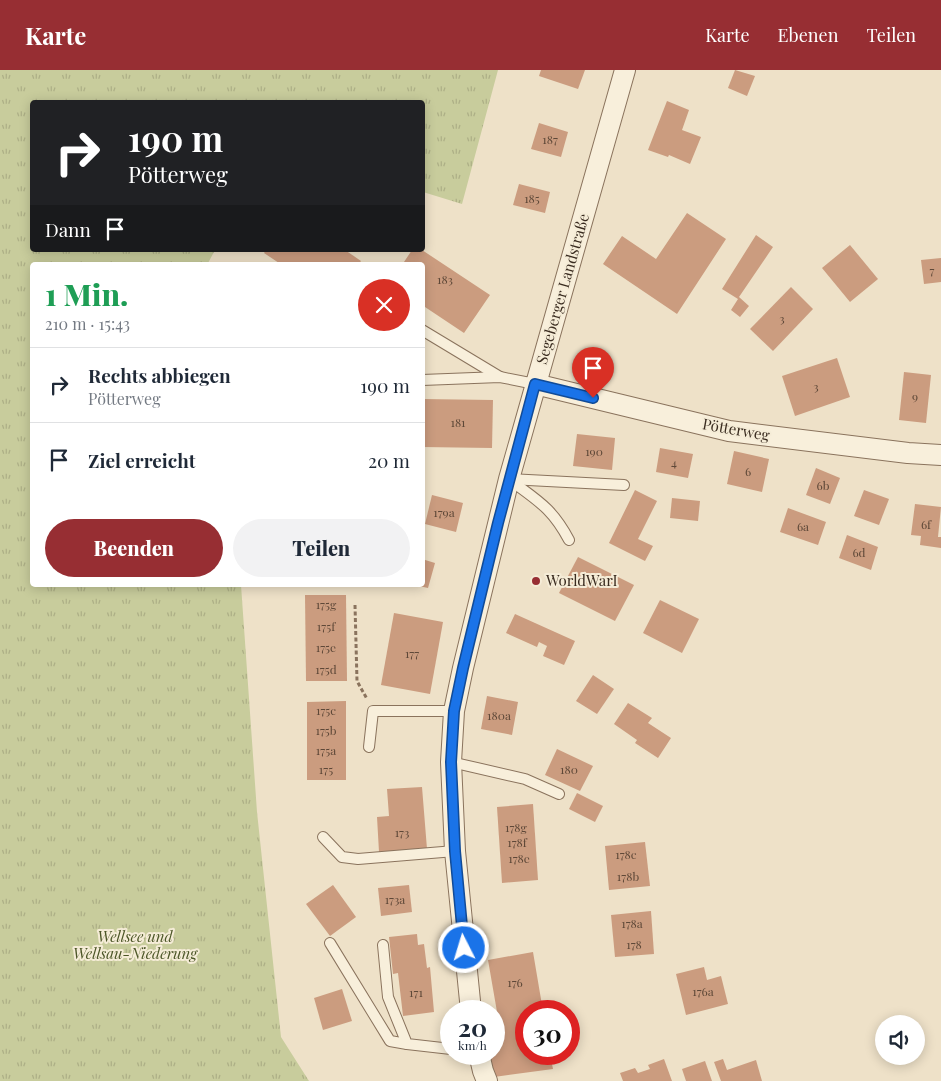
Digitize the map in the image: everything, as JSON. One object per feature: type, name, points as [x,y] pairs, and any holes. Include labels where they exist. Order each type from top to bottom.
[{"type":"street","name":"Segeberger Landstraße","points":[[470,1000],[455,851],[451,762],[454,711],[509,480],[625,70]]},
{"type":"street","name":"Pötterweg","points":[[535,384],[729,431],[898,452],[941,455]]},
{"type":"street","points":[[481,1065],[487,1081]]},
{"type":"lane","points":[[425,332],[500,377]]},
{"type":"lane","points":[[425,380],[500,377],[535,384]]},
{"type":"lane","points":[[509,480],[624,485]]},
{"type":"lane","points":[[509,480],[547,507],[559,521],[569,540]]},
{"type":"lane","points":[[368,747],[373,711],[454,711]]},
{"type":"lane","points":[[451,762],[525,779],[559,794]]},
{"type":"lane","points":[[323,837],[342,856],[358,858],[455,851]]},
{"type":"lane","points":[[330,944],[390,1041],[440,1048]]},
{"type":"lane","points":[[384,945],[388,997],[407,1044]]},
{"type":"path","points":[[355,605],[357,680],[373,711]]},
{"type":"green space","name":"Wellsee und Wellsau-Niederung","points":[[0,70],[498,70],[462,204],[425,193],[425,100],[30,100],[30,252],[214,252],[209,262],[30,262],[30,587],[241,587],[257,812],[281,1037],[309,1081],[0,1081]]},
{"type":"building","points":[[541,70],[585,70],[578,89],[539,76]]},
{"type":"building","points":[[735,70],[755,76],[747,96],[728,88]]},
{"type":"building","points":[[667,101],[689,110],[682,130],[701,137],[690,164],[669,155],[668,157],[648,150]]},
{"type":"building","points":[[539,123],[568,132],[561,157],[531,149]]},
{"type":"building","points":[[519,184],[550,192],[545,213],[513,205]]},
{"type":"building","points":[[687,213],[726,239],[677,314],[603,264],[622,236],[656,259]]},
{"type":"building","points":[[756,235],[773,247],[739,297],[749,306],[740,317],[731,310],[738,299],[722,289]]},
{"type":"building","points":[[850,245],[878,279],[850,302],[822,268]]},
{"type":"building","points":[[348,252],[361,261],[278,262],[264,253]]},
{"type":"building","points":[[411,252],[425,252],[490,295],[464,333],[425,307],[425,262],[404,262]]},
{"type":"building","points":[[941,258],[941,282],[924,284],[921,260]]},
{"type":"building","points":[[791,287],[813,309],[773,351],[750,329]]},
{"type":"building","points":[[837,358],[850,397],[795,416],[782,376]]},
{"type":"building","points":[[904,372],[931,375],[926,423],[899,420]]},
{"type":"building","points":[[425,399],[493,400],[492,448],[425,447]]},
{"type":"building","points":[[577,434],[615,438],[612,470],[573,466]]},
{"type":"building","points":[[660,448],[693,454],[688,478],[656,472]]},
{"type":"building","points":[[734,451],[769,459],[762,492],[727,484]]},
{"type":"building","points":[[816,468],[840,478],[830,504],[806,495]]},
{"type":"building","points":[[635,490],[657,501],[638,539],[653,546],[645,561],[609,543]]},
{"type":"building","points":[[864,490],[889,499],[879,525],[854,516]]},
{"type":"building","points":[[432,495],[463,503],[456,532],[425,524]]},
{"type":"building","points":[[672,498],[700,501],[698,521],[670,518]]},
{"type":"building","points":[[915,504],[941,507],[938,537],[941,537],[941,548],[920,545],[921,536],[911,535]]},
{"type":"building","points":[[788,508],[826,522],[818,545],[780,532]]},
{"type":"building","points":[[847,535],[878,547],[871,570],[839,558]]},
{"type":"building","points":[[578,557],[634,585],[615,621],[559,593]]},
{"type":"building","points":[[425,560],[435,563],[428,588],[424,587]]},
{"type":"building","points":[[305,595],[346,595],[347,681],[306,681]]},
{"type":"building","points":[[660,600],[699,619],[682,653],[643,633]]},
{"type":"building","points":[[394,613],[443,622],[430,694],[381,685]]},
{"type":"building","points":[[515,614],[575,641],[564,665],[543,656],[547,646],[539,642],[537,647],[506,633]]},
{"type":"building","points":[[593,675],[614,689],[597,714],[576,701]]},
{"type":"building","points":[[487,696],[518,702],[512,735],[481,729]]},
{"type":"building","points":[[346,701],[346,780],[307,780],[307,702]]},
{"type":"building","points":[[628,703],[652,718],[648,723],[671,738],[658,758],[635,743],[637,740],[614,724]]},
{"type":"building","points":[[557,749],[593,766],[580,791],[545,775]]},
{"type":"building","points":[[422,787],[427,849],[379,852],[377,817],[389,816],[387,789]]},
{"type":"building","points":[[577,793],[603,806],[595,822],[569,809]]},
{"type":"building","points":[[533,804],[538,880],[502,883],[497,807]]},
{"type":"building","points":[[645,842],[650,886],[609,890],[605,846]]},
{"type":"building","points":[[333,885],[356,917],[330,936],[306,904]]},
{"type":"building","points":[[409,885],[412,912],[381,916],[378,888]]},
{"type":"building","points":[[651,911],[654,954],[615,957],[611,915]]},
{"type":"building","points":[[417,934],[418,945],[424,944],[427,968],[430,967],[434,1012],[403,1016],[398,973],[393,974],[389,937]]},
{"type":"building","points":[[533,952],[541,1000],[515,1000],[515,1065],[552,1065],[553,1069],[494,1077],[492,1065],[505,1065],[505,1000],[495,1000],[488,960]]},
{"type":"building","points":[[704,967],[707,980],[721,976],[728,1004],[686,1015],[676,974]]},
{"type":"building","points":[[342,989],[352,1021],[323,1030],[314,998]]},
{"type":"building","points":[[664,1059],[672,1081],[623,1081],[620,1073],[635,1068],[638,1073],[650,1069],[648,1065]]},
{"type":"building","points":[[723,1059],[727,1070],[756,1060],[762,1081],[721,1081],[714,1062]]},
{"type":"building","points":[[705,1061],[712,1081],[686,1081],[682,1069]]},
{"type":"place","name":"WorldWarI","points":[[536,581]]},
{"type":"route","points":[[464,948],[455,851],[451,762],[454,711],[463,668],[509,480],[535,384],[593,398]]}]
